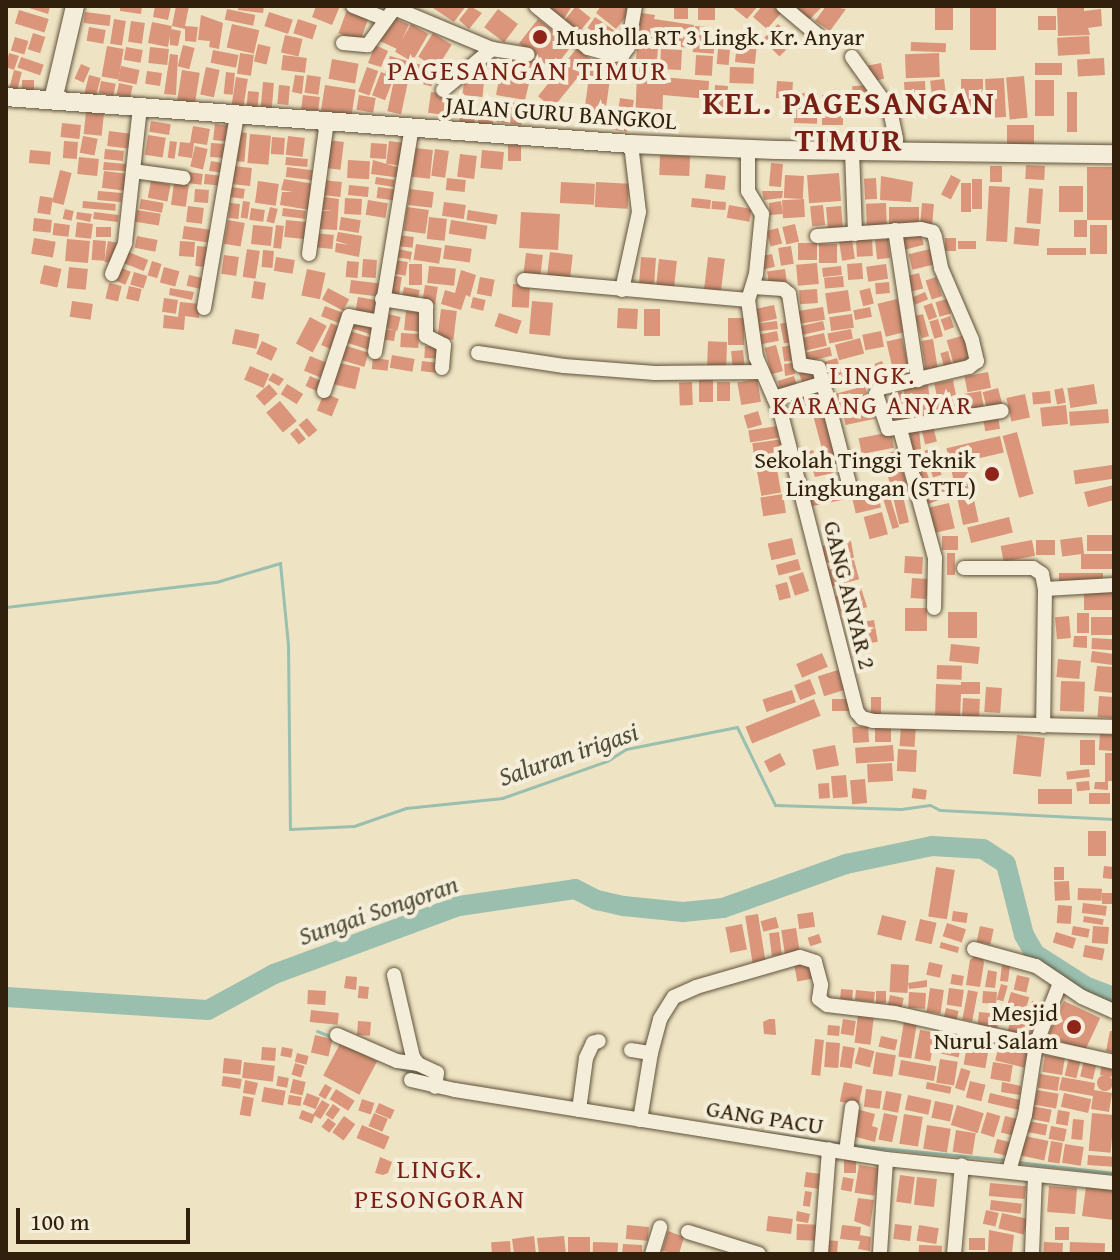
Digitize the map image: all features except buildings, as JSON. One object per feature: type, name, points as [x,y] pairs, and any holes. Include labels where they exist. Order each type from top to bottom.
[{"type":"street","points":[[53,100],[75,6]]},
{"type":"street","points":[[353,6],[392,11],[492,49],[528,55]]},
{"type":"street","points":[[536,6],[588,48],[612,55],[623,54],[628,47],[635,7]]},
{"type":"street","points":[[783,6],[820,37]]},
{"type":"street","points":[[343,43],[368,45],[392,11]]},
{"type":"street","points":[[443,90],[492,49]]},
{"type":"street","points":[[852,57],[890,110],[896,139],[894,151]]},
{"type":"street","name":"JALAN GURU BANGKOL","points":[[6,97],[631,144],[852,151],[1114,154]]},
{"type":"street","points":[[112,274],[125,243],[140,108]]},
{"type":"street","points":[[204,308],[237,114]]},
{"type":"street","points":[[309,254],[327,120]]},
{"type":"street","points":[[375,352],[412,127]]},
{"type":"street","points":[[622,290],[635,242],[639,212],[631,144]]},
{"type":"street","name":"GANG ANYAR 2","points":[[748,148],[749,190],[762,214],[751,294],[761,372],[781,414],[855,705],[862,718],[1114,727]]},
{"type":"street","points":[[852,151],[855,234]]},
{"type":"street","points":[[133,171],[184,178]]},
{"type":"street","points":[[895,230],[918,380]]},
{"type":"street","points":[[817,236],[895,230],[933,232],[941,268],[972,340],[977,361],[969,367],[877,391],[886,426],[897,430],[1002,411]]},
{"type":"street","points":[[524,280],[622,290],[751,294],[783,289],[789,294],[800,365],[819,368],[850,487]]},
{"type":"street","points":[[382,299],[428,308],[426,336],[444,345],[442,368]]},
{"type":"street","points":[[324,391],[349,316],[379,322]]},
{"type":"street","points":[[478,353],[564,366],[655,373],[761,372]]},
{"type":"street","points":[[774,398],[824,383]]},
{"type":"street","points":[[897,430],[935,558],[934,608]]},
{"type":"street","points":[[964,568],[1033,568],[1042,574],[1045,589],[1043,726]]},
{"type":"street","points":[[1045,589],[1114,585]]},
{"type":"street","points":[[974,949],[1027,963],[1099,1007],[1114,1011]]},
{"type":"street","points":[[641,1115],[660,1019],[674,997],[696,987],[800,957],[815,962],[821,985],[819,999],[827,1005],[895,1013],[1114,1062]]},
{"type":"street","points":[[394,975],[411,1050],[419,1064]]},
{"type":"street","points":[[1012,1163],[1025,1115],[1036,1044],[1060,983]]},
{"type":"street","points":[[337,1035],[397,1061],[419,1064],[435,1071],[436,1082]]},
{"type":"street","points":[[579,1105],[586,1058],[593,1043],[599,1041]]},
{"type":"street","points":[[631,1050],[651,1053]]},
{"type":"street","name":"GANG PACU","points":[[411,1080],[641,1115],[829,1149],[846,1146],[886,1159],[962,1165],[1012,1163],[1035,1175],[1114,1183]]},
{"type":"street","points":[[846,1146],[852,1107]]},
{"type":"street","points":[[821,1254],[829,1149]]},
{"type":"street","points":[[880,1253],[886,1159]]},
{"type":"street","points":[[954,1254],[962,1165]]},
{"type":"street","points":[[1032,1254],[1035,1175]]},
{"type":"street","points":[[652,1254],[660,1227]]},
{"type":"street","points":[[688,1232],[759,1254]]},
{"type":"waterway","name":"Saluran irigasi","points":[[6,607],[216,582],[280,563],[288,644],[290,829],[354,826],[406,808],[502,798],[607,761],[626,749],[737,727],[775,805],[901,809],[930,805],[940,810],[1114,819]]},
{"type":"waterway","name":"Sungai Songoran","points":[[6,997],[208,1010],[274,974],[459,906],[575,889],[597,900],[624,906],[683,912],[723,908],[846,864],[932,846],[983,849],[1006,864],[1024,935],[1035,954],[1085,986],[1114,997]]},
{"type":"waterway","name":"Saluran irigasi","points":[[317,1031],[334,1038]]},
{"type":"waterway","name":"Saluran irigasi","points":[[395,1066],[414,1074]]},
{"type":"waterway","name":"Saluran irigasi","points":[[760,1132],[844,1144]]},
{"type":"waterway","name":"Saluran irigasi","points":[[851,1145],[1007,1160]]},
{"type":"waterway","name":"Saluran irigasi","points":[[1018,1162],[1114,1173]]},
{"type":"place","name":"Musholla RT 3 Lingk. Kr. Anyar","points":[[540,37]]},
{"type":"place","name":"Sekolah Tinggi Teknik Lingkungan (STTL)","points":[[992,474]]},
{"type":"place","name":"Mesjid Nurul Salam","points":[[1074,1027]]},
{"type":"district","name":"PAGESANGAN TIMUR","points":[[528,70]]},
{"type":"district","name":"KEL. PAGESANGAN TIMUR","points":[[849,122]]},
{"type":"district","name":"LINGK. KARANG ANYAR","points":[[873,390]]},
{"type":"district","name":"LINGK. PESONGORAN","points":[[440,1184]]}]
